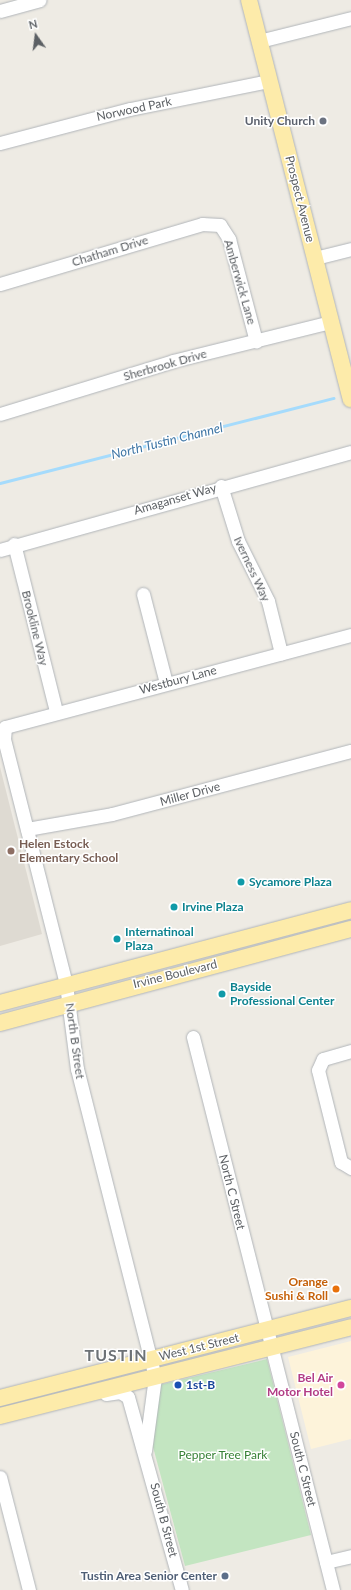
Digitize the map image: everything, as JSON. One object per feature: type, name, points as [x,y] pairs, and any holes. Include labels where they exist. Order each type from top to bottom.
[{"type":"main road","name":"Prospect Avenue","points":[[249,0],[351,399]]},
{"type":"main road","name":"Irvine Boulevard","points":[[0,1003],[66,984],[351,910]]},
{"type":"main road","name":"Irvine Boulevard","points":[[0,1023],[70,1001],[351,929]]},
{"type":"main road","points":[[224,943],[228,961]]},
{"type":"main road","name":"West 1st Street","points":[[0,1398],[351,1308]]},
{"type":"main road","name":"West 1st Street","points":[[0,1416],[351,1327]]},
{"type":"street","points":[[0,11],[40,0]]},
{"type":"street","points":[[259,41],[351,18]]},
{"type":"street","name":"Norwood Park","points":[[0,143],[130,109],[269,81]]},
{"type":"street","name":"Chatham Drive","points":[[0,284],[202,224],[220,225]]},
{"type":"street","name":"Amberwick Lane","points":[[220,225],[229,239],[256,341]]},
{"type":"street","points":[[315,258],[351,249]]},
{"type":"street","name":"Sherbrook Drive","points":[[0,414],[173,361],[331,322]]},
{"type":"street","name":"Amaganset Way","points":[[0,550],[14,544],[221,486],[351,452]]},
{"type":"street","name":"Iverness Way","points":[[221,486],[238,541],[268,601],[281,653]]},
{"type":"street","name":"Brookline Way","points":[[14,544],[56,711]]},
{"type":"street","points":[[143,594],[166,683]]},
{"type":"street","name":"Westbury Lane","points":[[5,727],[56,711],[351,635]]},
{"type":"street","name":"North B Street","points":[[5,727],[4,739],[70,1001],[77,1070],[155,1377]]},
{"type":"street","name":"Miller Drive","points":[[27,828],[112,814],[351,750]]},
{"type":"street","name":"North C Street","points":[[193,1037],[272,1347]]},
{"type":"street","points":[[351,1051],[318,1063],[329,1116],[341,1162],[351,1168]]},
{"type":"street","name":"South C Street","points":[[272,1347],[333,1590]]},
{"type":"street","name":"South B Street","points":[[146,1451],[155,1377]]},
{"type":"street","name":"South B Street","points":[[74,1397],[84,1400],[120,1392],[128,1397],[146,1451],[182,1590]]},
{"type":"street","points":[[0,1476],[29,1590]]},
{"type":"street","points":[[326,1562],[351,1556]]},
{"type":"shaded area","name":"Helen Estock Elementary School","points":[[0,767],[42,934],[0,946]]},
{"type":"shaded area","points":[[351,1341],[351,1439],[311,1449],[288,1357]]},
{"type":"green space","name":"Pepper Tree Park","points":[[267,1359],[311,1535],[185,1566],[153,1447],[159,1385]]},
{"type":"waterway","name":"North Tustin Channel","points":[[0,483],[333,398]]},
{"type":"place","name":"Unity Church","points":[[323,121]]},
{"type":"place","name":"Helen Estock Elementary School","points":[[11,851]]},
{"type":"place","name":"Sycamore Plaza","points":[[241,882]]},
{"type":"place","name":"Irvine Plaza","points":[[174,907]]},
{"type":"place","name":"Internatinoal Plaza","points":[[117,939]]},
{"type":"place","name":"Bayside Professional Center","points":[[222,994]]},
{"type":"place","name":"Orange Sushi & Roll","points":[[336,1289]]},
{"type":"place","name":"1st-B","points":[[178,1385]]},
{"type":"place","name":"Bel Air Motor Hotel","points":[[341,1385]]},
{"type":"place","name":"Tustin Area Senior Center","points":[[225,1576]]},
{"type":"district","name":"TUSTIN","points":[[116,1355]]}]
